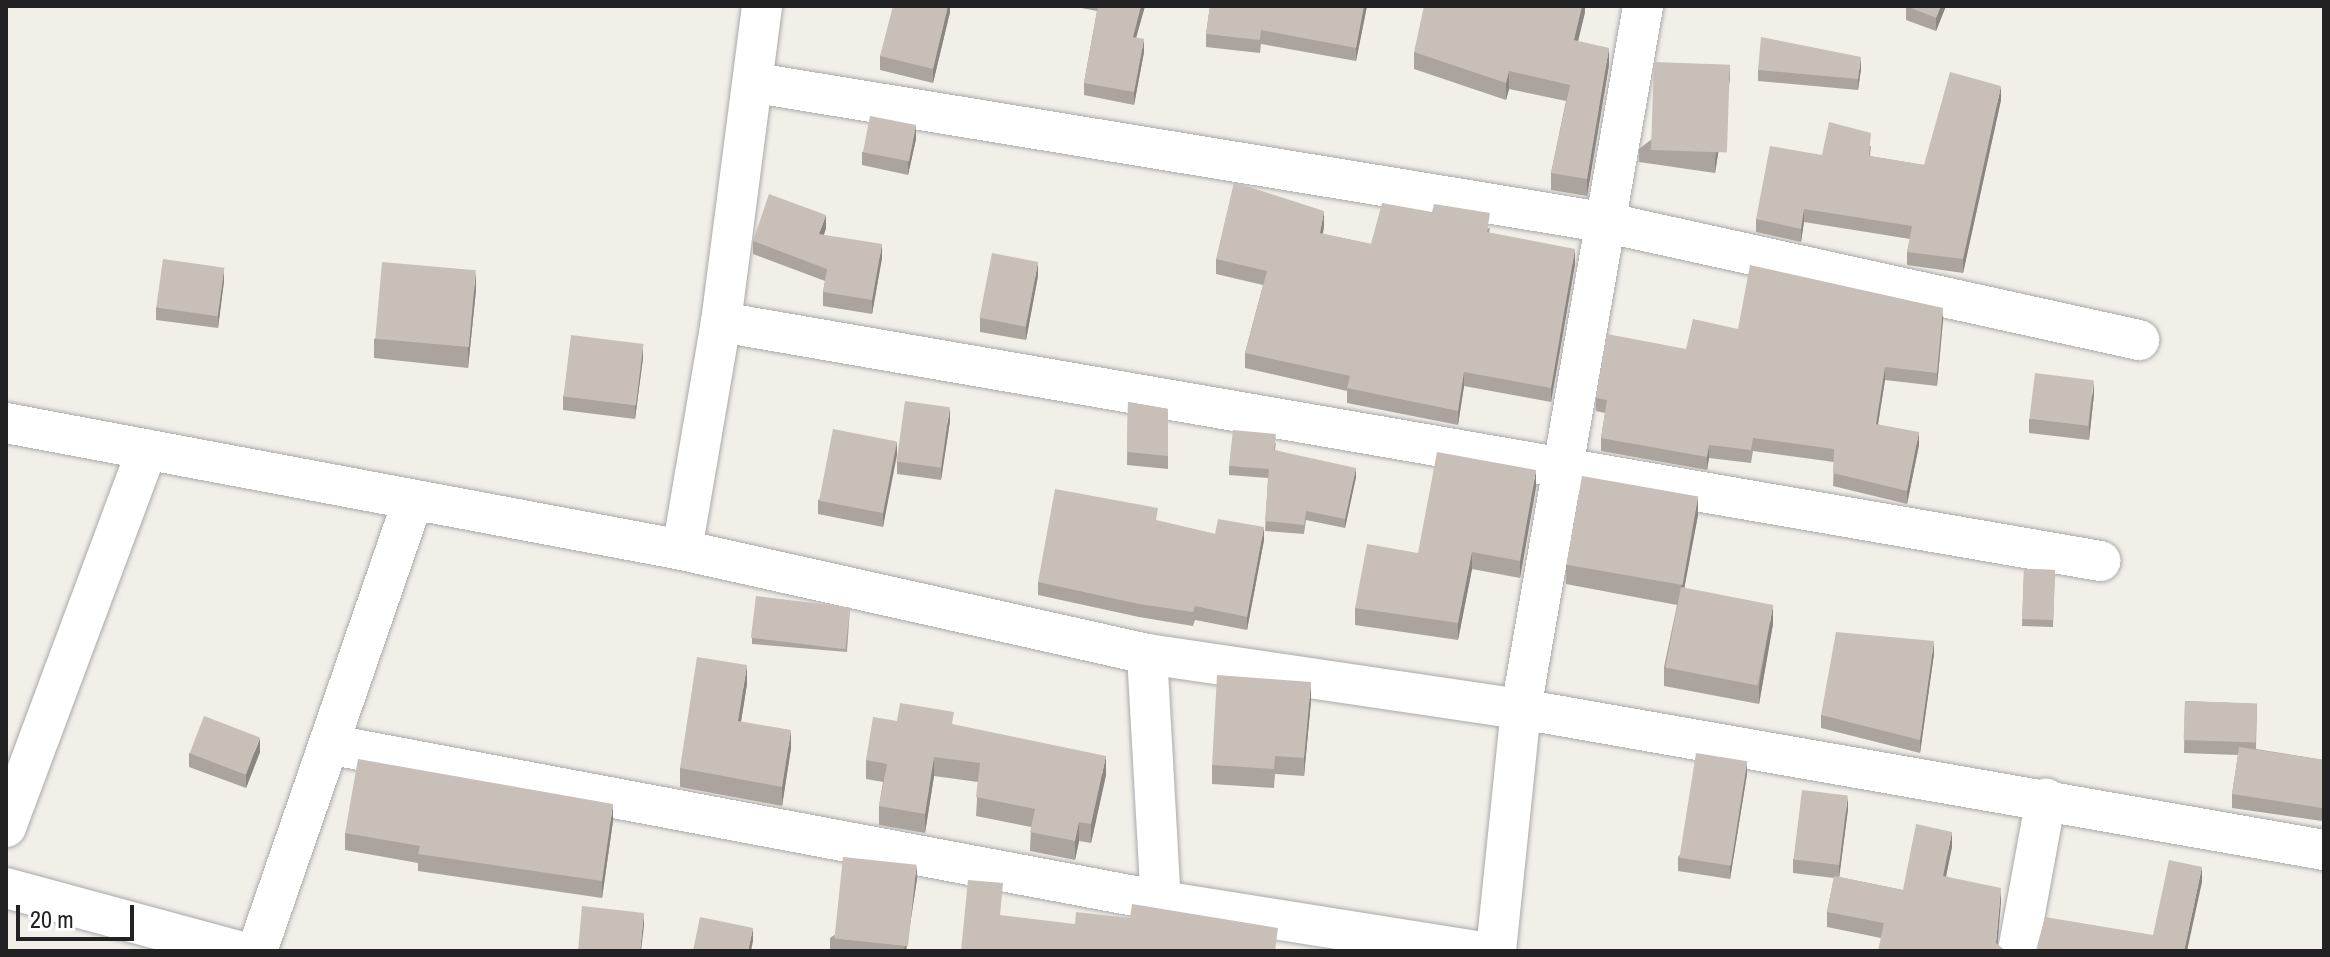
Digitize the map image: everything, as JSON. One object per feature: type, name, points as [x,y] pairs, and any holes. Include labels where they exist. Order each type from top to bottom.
[{"type":"street","points":[[682,550],[721,322],[756,83],[762,6]]},
{"type":"street","points":[[1496,951],[1521,709],[1560,465],[1608,223],[1643,6]]},
{"type":"street","points":[[756,83],[1608,223],[2139,340]]},
{"type":"street","points":[[721,322],[2100,561]]},
{"type":"street","points":[[6,423],[682,550],[1147,654],[1521,709],[2324,850]]},
{"type":"street","points":[[6,827],[147,450]]},
{"type":"street","points":[[257,951],[333,745],[413,501]]},
{"type":"street","points":[[1147,654],[1161,901]]},
{"type":"street","points":[[333,745],[1161,901],[1477,951]]},
{"type":"street","points":[[2018,951],[2046,799]]},
{"type":"street","points":[[6,888],[238,951]]},
{"type":"building","points":[[893,6],[948,6],[933,69],[880,56]]},
{"type":"building","points":[[1098,6],[1141,6],[1133,37],[1144,39],[1134,92],[1084,83]]},
{"type":"building","points":[[1210,6],[1364,6],[1356,48],[1261,30],[1260,40],[1206,34]]},
{"type":"building","points":[[1424,6],[1582,6],[1574,40],[1609,48],[1587,179],[1551,173],[1570,85],[1509,71],[1506,83],[1414,52]]},
{"type":"building","points":[[1906,6],[1941,6],[1936,18]]},
{"type":"building","points":[[1761,37],[1861,57],[1858,79],[1758,70]]},
{"type":"building","points":[[1654,62],[1730,65],[1727,153],[1651,150]]},
{"type":"building","points":[[1950,72],[2001,86],[1963,259],[1907,252],[1912,226],[1804,209],[1801,229],[1756,219],[1770,146],[1822,155],[1829,122],[1871,133],[1869,156],[1924,165]]},
{"type":"building","points":[[870,116],[916,125],[909,161],[863,152]]},
{"type":"building","points":[[1234,182],[1324,211],[1320,233],[1371,244],[1382,203],[1432,212],[1434,204],[1490,213],[1487,232],[1575,249],[1551,388],[1464,372],[1458,411],[1347,388],[1350,376],[1245,353],[1267,271],[1216,259]]},
{"type":"building","points":[[769,194],[826,215],[819,234],[882,244],[872,300],[823,292],[827,269],[753,241]]},
{"type":"building","points":[[992,253],[1038,262],[1026,327],[979,318]]},
{"type":"building","points":[[163,259],[224,268],[218,316],[156,308]]},
{"type":"building","points":[[382,262],[476,270],[469,347],[375,339]]},
{"type":"building","points":[[1750,265],[1943,308],[1937,373],[1885,367],[1876,424],[1919,432],[1907,491],[1833,473],[1834,449],[1753,438],[1751,450],[1709,445],[1707,457],[1601,438],[1607,400],[1596,398],[1607,334],[1686,349],[1693,319],[1738,329]]},
{"type":"building","points":[[571,335],[643,344],[636,405],[563,397]]},
{"type":"building","points":[[2035,373],[2094,380],[2088,426],[2029,419]]},
{"type":"building","points":[[905,401],[950,407],[941,468],[897,461]]},
{"type":"building","points":[[1128,402],[1168,409],[1168,456],[1127,452]]},
{"type":"building","points":[[833,429],[897,441],[883,513],[819,501]]},
{"type":"building","points":[[1233,430],[1276,434],[1274,450],[1356,468],[1345,519],[1306,511],[1304,525],[1265,521],[1269,469],[1229,466]]},
{"type":"building","points":[[1437,452],[1536,470],[1520,561],[1472,552],[1458,623],[1355,608],[1367,544],[1418,553]]},
{"type":"building","points":[[1582,476],[1698,496],[1683,585],[1566,565]]},
{"type":"building","points":[[1055,489],[1158,508],[1156,520],[1215,534],[1218,519],[1264,527],[1247,617],[1195,606],[1193,612],[1139,604],[1038,582]]},
{"type":"building","points":[[2024,569],[2055,570],[2053,620],[2022,619]]},
{"type":"building","points":[[1681,587],[1773,605],[1758,685],[1665,667]]},
{"type":"building","points":[[756,596],[850,608],[845,649],[751,638]]},
{"type":"building","points":[[1836,632],[1934,641],[1920,740],[1821,715]]},
{"type":"building","points":[[697,657],[747,665],[738,721],[791,730],[782,787],[680,768]]},
{"type":"building","points":[[1217,675],[1311,682],[1304,758],[1275,756],[1274,769],[1212,765]]},
{"type":"building","points":[[2185,701],[2257,704],[2256,742],[2184,740]]},
{"type":"building","points":[[900,703],[954,712],[952,724],[1106,756],[1091,824],[1079,822],[1075,841],[1030,832],[1035,809],[976,797],[980,763],[934,757],[925,814],[879,806],[887,764],[866,760],[873,717],[897,721]]},
{"type":"building","points":[[204,716],[260,738],[246,775],[190,753]]},
{"type":"building","points":[[2239,747],[2324,760],[2322,808],[2232,794]]},
{"type":"building","points":[[1696,753],[1747,761],[1731,866],[1679,858]]},
{"type":"building","points":[[358,759],[613,804],[602,881],[418,854],[420,846],[345,833]]},
{"type":"building","points":[[1802,790],[1848,796],[1839,865],[1793,859]]},
{"type":"building","points":[[1916,824],[1952,832],[1943,876],[2001,888],[1996,943],[2006,951],[1878,951],[1884,923],[1827,912],[1834,876],[1903,890]]},
{"type":"building","points":[[843,857],[917,865],[908,946],[834,939]]},
{"type":"building","points":[[2169,860],[2202,867],[2184,951],[2034,951],[2045,917],[2153,935]]},
{"type":"building","points":[[968,880],[1003,883],[1000,915],[1075,924],[1076,912],[1130,918],[1132,904],[1278,928],[1275,951],[961,951]]},
{"type":"building","points":[[582,906],[644,913],[640,951],[578,951]]},
{"type":"building","points":[[700,917],[753,928],[748,951],[693,951]]}]
